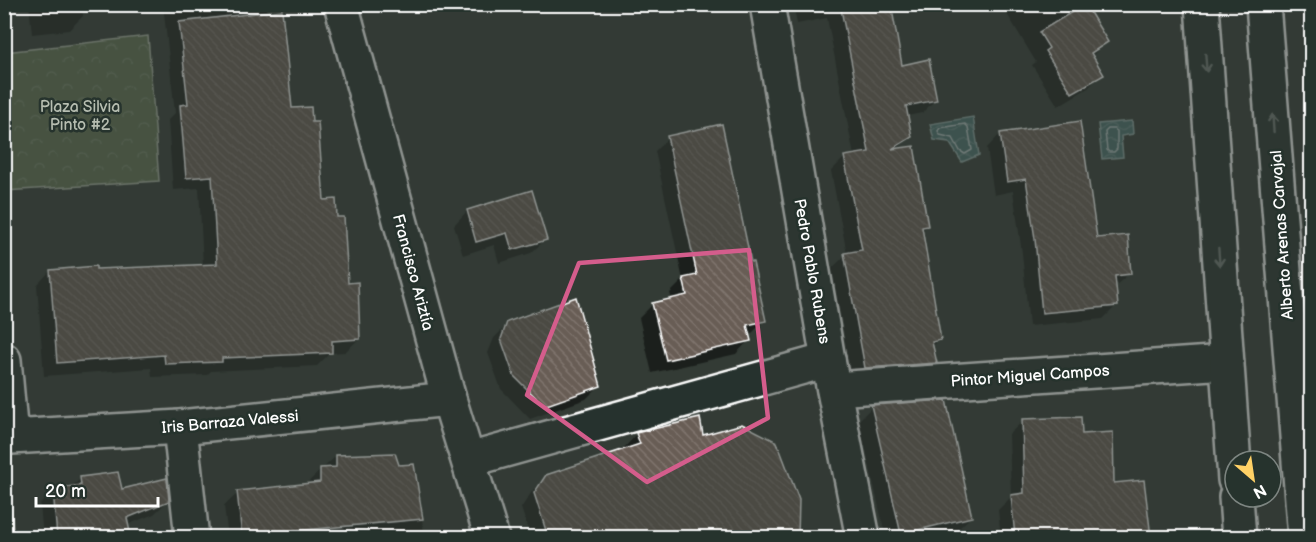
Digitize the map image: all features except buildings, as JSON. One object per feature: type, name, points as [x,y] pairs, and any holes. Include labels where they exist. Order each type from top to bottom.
[{"type":"street","name":"Francisco Ariztía","points":[[341,4],[449,399],[470,460],[492,537]]},
{"type":"street","name":"Pedro Pablo Rubens","points":[[767,4],[831,374],[863,537]]},
{"type":"street","points":[[1202,4],[1233,449]]},
{"type":"street","name":"Alberto Arenas Carvajal","points":[[1263,4],[1301,361],[1305,537]]},
{"type":"street","name":"Iris Barraza Valessi","points":[[4,360],[11,437],[180,427],[449,399]]},
{"type":"street","name":"Pintor Miguel Campos","points":[[470,460],[831,374],[1226,362]]},
{"type":"street","points":[[180,427],[192,537]]},
{"type":"street","points":[[1237,509],[1239,537]]},
{"type":"highlighted area","points":[[749,250],[768,418],[647,482],[527,395],[579,263]]},
{"type":"green space","name":"Plaza Silvia Pinto #2","points":[[148,36],[159,181],[5,191],[5,52]]},
{"type":"green space","points":[[4,474],[8,474],[14,537],[5,537]]},
{"type":"water","points":[[973,117],[979,155],[962,162],[949,142],[934,140],[930,124]]},
{"type":"water","points":[[1132,121],[1133,134],[1121,136],[1123,157],[1102,159],[1098,124]]}]
